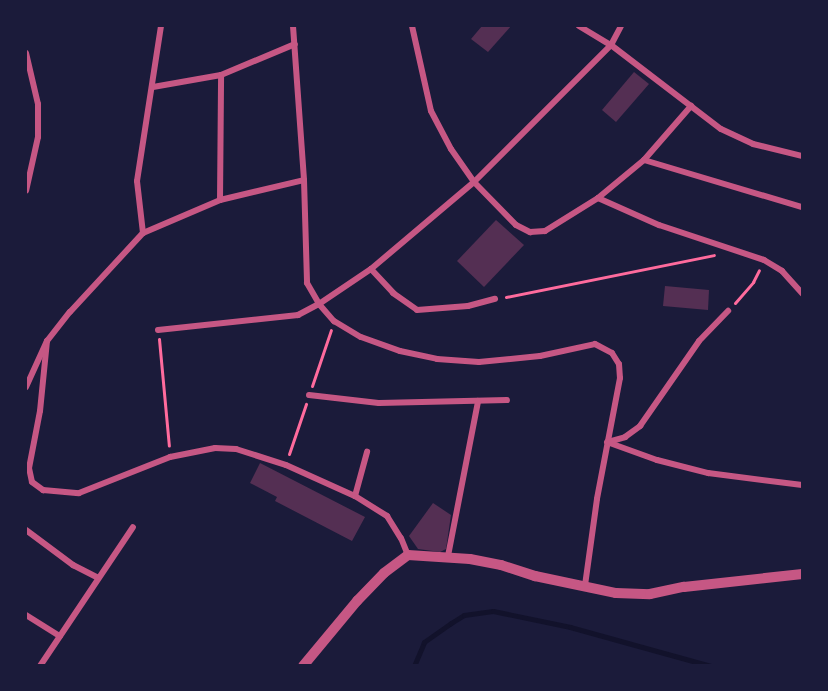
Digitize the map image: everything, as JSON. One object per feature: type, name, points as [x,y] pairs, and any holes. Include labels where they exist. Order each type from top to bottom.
[{"type":"street","points":[[143,233],[137,181],[161,26]]},
{"type":"street","points":[[293,26],[304,180],[307,284],[319,304],[334,321],[361,337],[400,351],[437,359],[479,362],[540,356],[595,344],[612,353],[619,364],[620,378],[585,585]]},
{"type":"street","points":[[412,26],[431,111],[451,149],[474,182],[516,225],[530,232],[545,231],[598,198],[644,160],[691,106]]},
{"type":"street","points":[[579,26],[611,45],[722,129],[753,144],[802,156]]},
{"type":"street","points":[[158,330],[298,315],[319,304],[371,268],[474,182],[611,45],[621,26]]},
{"type":"street","points":[[153,87],[221,75],[295,44]]},
{"type":"street","points":[[26,53],[38,104],[38,137],[26,191]]},
{"type":"street","points":[[220,200],[221,75]]},
{"type":"street","points":[[644,160],[802,207]]},
{"type":"street","points":[[26,387],[47,341],[70,312],[143,233],[220,200],[304,180]]},
{"type":"street","points":[[598,198],[659,225],[764,260],[782,272],[802,292]]},
{"type":"street","points":[[371,268],[393,293],[417,310],[468,306],[495,299]]},
{"type":"street","points":[[608,442],[625,437],[640,426],[699,341],[728,311]]},
{"type":"street","points":[[47,341],[40,411],[30,459],[32,482],[43,490],[80,493],[170,457],[215,448],[236,449],[286,465],[355,496],[387,516],[401,537],[408,555]]},
{"type":"street","points":[[309,395],[379,403],[507,400]]},
{"type":"street","points":[[448,556],[478,401]]},
{"type":"street","points":[[608,442],[657,460],[708,473],[760,482],[802,485]]},
{"type":"street","points":[[355,496],[367,452]]},
{"type":"street","points":[[40,666],[133,527]]},
{"type":"street","points":[[26,530],[39,542],[73,565],[98,578]]},
{"type":"street","points":[[303,666],[357,601],[384,573],[408,555],[448,556],[501,565],[535,576],[616,593],[650,594],[684,587],[802,574]]},
{"type":"street","points":[[26,615],[60,636]]},
{"type":"path","points":[[495,299],[734,251]]},
{"type":"path","points":[[728,311],[753,282],[764,260]]},
{"type":"path","points":[[158,330],[170,457]]},
{"type":"building","points":[[482,26],[511,26],[488,52],[471,39]]},
{"type":"building","points":[[634,72],[649,84],[616,122],[602,110]]},
{"type":"building","points":[[496,220],[524,245],[484,287],[457,261]]},
{"type":"building","points":[[665,286],[709,290],[708,310],[663,306]]},
{"type":"building","points":[[260,463],[365,517],[352,541],[275,501],[277,497],[250,483]]},
{"type":"building","points":[[433,503],[451,515],[446,549],[440,552],[418,549],[409,536]]},
{"type":"waterway","points":[[414,666],[424,642],[451,623],[464,615],[493,611],[570,627],[711,666]]}]
